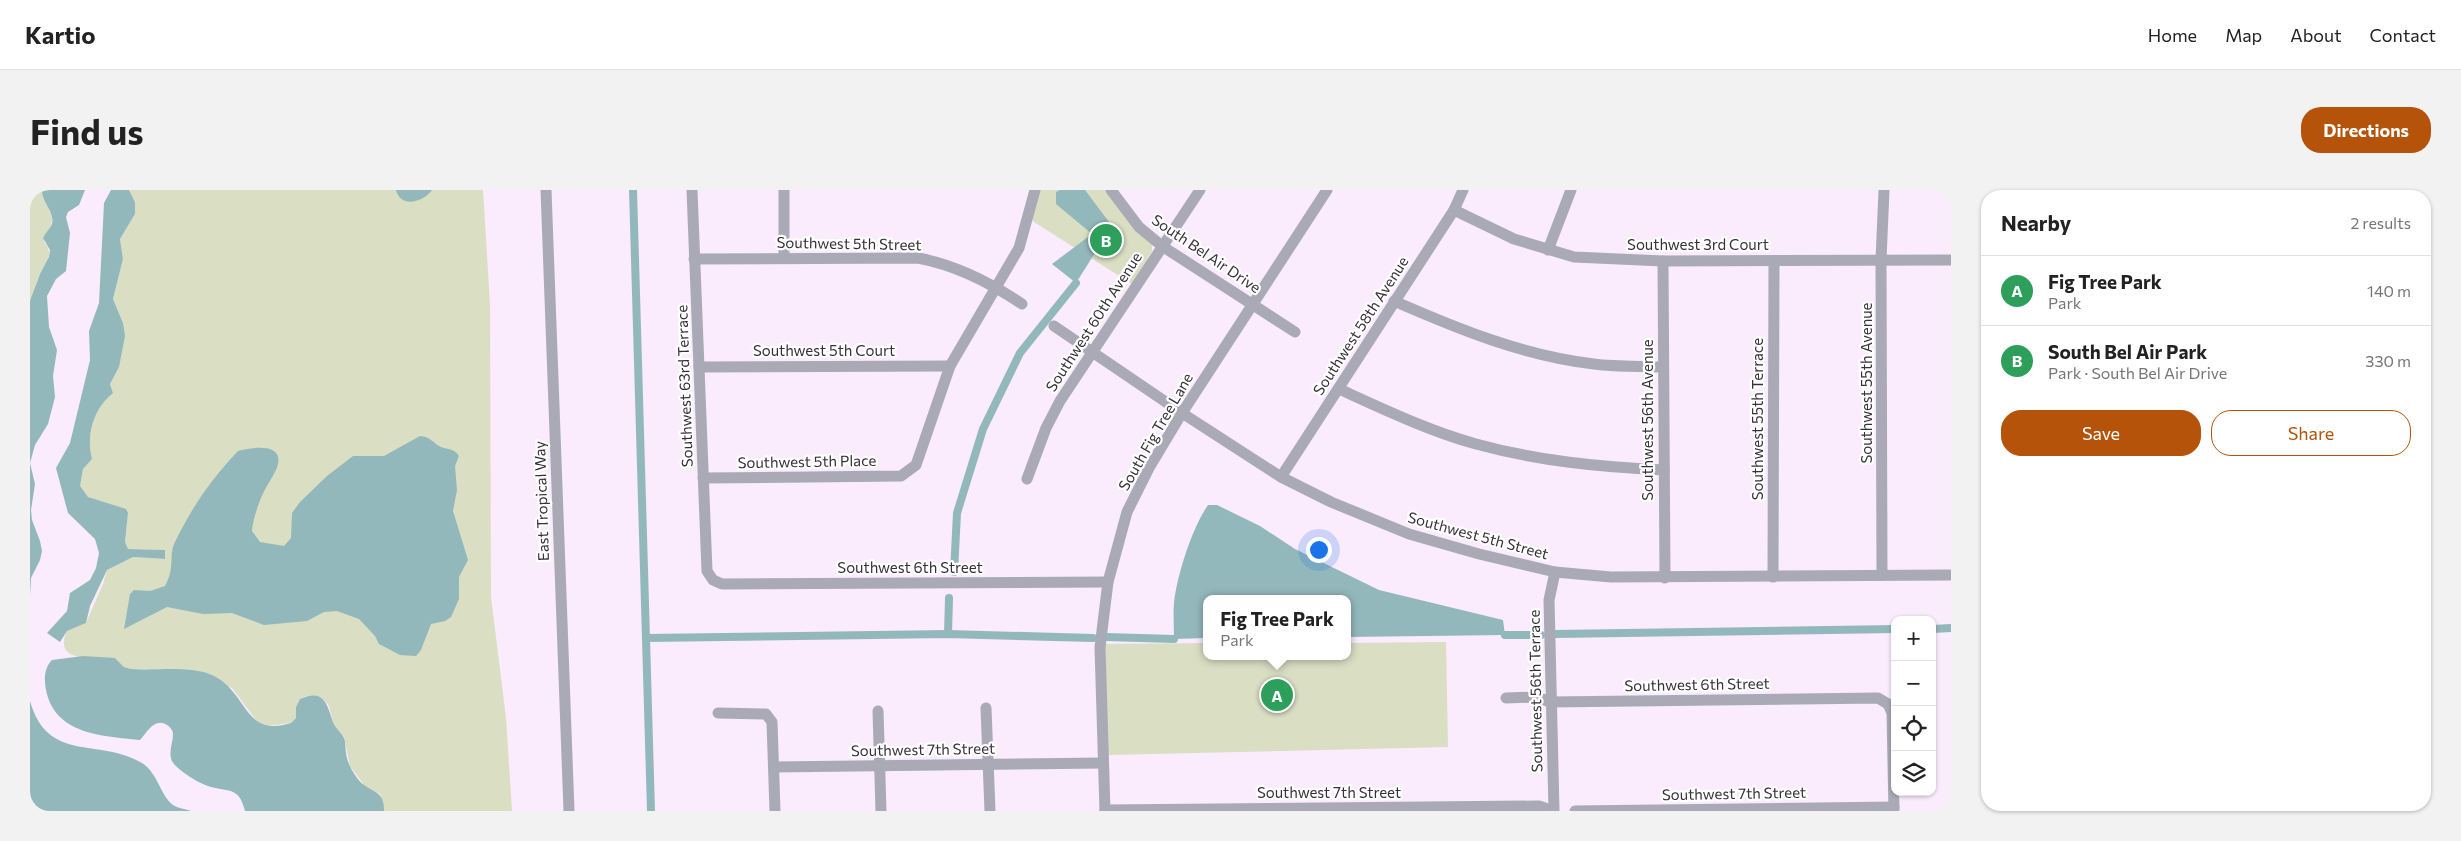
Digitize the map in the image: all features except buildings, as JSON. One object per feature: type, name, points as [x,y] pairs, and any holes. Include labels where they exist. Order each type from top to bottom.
[{"type":"street","name":"East Tropical Way","points":[[546,190],[569,811]]},
{"type":"street","name":"Southwest 63rd Terrace","points":[[692,190],[707,571],[713,580]]},
{"type":"street","points":[[784,190],[784,258]]},
{"type":"street","points":[[950,366],[1019,248],[1035,190]]},
{"type":"street","name":"South Bel Air Drive","points":[[1111,190],[1139,227],[1162,246],[1295,332]]},
{"type":"street","name":"Southwest 60th Avenue","points":[[1026,479],[1053,414],[1092,351],[1200,190]]},
{"type":"street","name":"South Fig Tree Lane","points":[[1105,810],[1102,763],[1100,647],[1108,582],[1127,512],[1149,468],[1182,413],[1327,190]]},
{"type":"street","name":"Southwest 58th Avenue","points":[[1281,476],[1454,210],[1463,190]]},
{"type":"street","points":[[1548,250],[1571,190]]},
{"type":"street","name":"Southwest 55th Avenue","points":[[1882,575],[1881,260],[1884,190]]},
{"type":"street","name":"Southwest 3rd Court","points":[[1454,210],[1506,236],[1574,257],[1663,261],[1951,260]]},
{"type":"street","name":"Southwest 5th Street","points":[[694,259],[918,258],[939,262],[997,287],[1022,304]]},
{"type":"street","name":"Southwest 56th Avenue","points":[[1663,261],[1665,578]]},
{"type":"street","name":"Southwest 55th Terrace","points":[[1773,577],[1774,261]]},
{"type":"street","points":[[1394,302],[1474,335],[1547,355],[1594,364],[1663,367]]},
{"type":"street","name":"Southwest 5th Street","points":[[1054,326],[1182,413],[1281,476],[1331,502],[1408,534],[1479,554],[1555,572],[1611,577],[1951,575]]},
{"type":"street","name":"Southwest 5th Court","points":[[699,367],[950,366]]},
{"type":"street","name":"Southwest 5th Place","points":[[703,478],[901,476],[909,472],[916,465],[950,366]]},
{"type":"street","points":[[1339,389],[1412,421],[1475,444],[1537,459],[1597,467],[1664,470]]},
{"type":"street","name":"Southwest 56th Terrace","points":[[1553,811],[1549,600],[1555,572]]},
{"type":"street","name":"Southwest 6th Street","points":[[713,580],[722,584],[1108,582]]},
{"type":"street","name":"Southwest 6th Street","points":[[1506,698],[1537,697],[1550,702],[1878,698],[1888,704],[1892,713],[1894,809]]},
{"type":"street","points":[[986,708],[990,811]]},
{"type":"street","points":[[878,711],[881,811]]},
{"type":"street","points":[[718,713],[766,714],[772,722],[775,811]]},
{"type":"street","name":"Southwest 7th Street","points":[[774,767],[1102,763]]},
{"type":"street","name":"Southwest 7th Street","points":[[1105,810],[1539,806],[1553,811]]},
{"type":"street","name":"Southwest 7th Street","points":[[1575,811],[1894,809]]},
{"type":"shaded area","points":[[30,190],[42,190],[43,198],[52,215],[52,219],[44,242],[49,250],[48,258],[38,277],[30,301]]},
{"type":"shaded area","points":[[42,190],[85,190],[79,205],[68,212],[66,217],[70,233],[66,271],[56,279],[47,296],[49,327],[57,350],[53,376],[55,397],[48,424],[35,445],[30,463],[30,301],[40,274],[49,257],[50,250],[43,238],[52,224],[52,215]]},
{"type":"shaded area","points":[[111,190],[129,190],[135,202],[135,214],[120,239],[123,259],[113,299],[123,323],[125,336],[119,367],[110,384],[113,393],[100,407],[93,423],[90,441],[92,459],[83,469],[80,486],[88,497],[126,509],[128,513],[125,542],[128,549],[165,550],[165,559],[133,557],[107,570],[90,606],[86,623],[67,631],[60,642],[47,633],[67,611],[70,593],[90,580],[96,568],[99,553],[95,539],[68,513],[56,468],[70,443],[90,360],[89,331],[99,303],[104,203]]},
{"type":"shaded area","points":[[129,190],[483,190],[490,304],[491,597],[506,718],[512,811],[384,811],[380,794],[365,786],[350,766],[344,737],[334,726],[329,706],[323,699],[306,696],[300,699],[296,707],[296,718],[291,723],[267,726],[259,724],[232,688],[173,669],[131,669],[124,667],[115,658],[78,657],[70,654],[65,649],[64,642],[67,631],[86,623],[107,570],[133,557],[165,559],[164,550],[128,549],[125,542],[128,513],[88,497],[79,486],[83,469],[92,459],[90,441],[93,423],[100,407],[113,393],[110,384],[119,367],[123,323],[113,299],[123,259],[120,239],[135,214],[135,202]]},
{"type":"shaded area","points":[[396,190],[432,190],[423,198],[407,202],[402,200]]},
{"type":"shaded area","points":[[1037,190],[1107,190],[1152,244],[1152,251],[1132,284],[1034,222],[1032,219]]},
{"type":"shaded area","points":[[1060,190],[1085,190],[1112,226],[1076,283],[1052,264],[1092,234],[1056,204],[1056,192]]},
{"type":"shaded area","points":[[420,436],[429,439],[441,447],[453,450],[459,456],[455,466],[457,490],[453,511],[468,560],[459,577],[459,599],[451,617],[445,621],[431,624],[421,650],[416,656],[400,655],[379,644],[375,636],[359,619],[337,611],[324,612],[307,621],[264,625],[232,613],[203,614],[167,607],[124,629],[130,594],[134,590],[150,591],[165,586],[170,574],[174,544],[181,531],[210,484],[238,451],[252,448],[267,448],[277,455],[276,470],[261,498],[255,514],[252,531],[260,542],[284,546],[291,538],[292,513],[300,502],[327,476],[353,456],[384,456]]},
{"type":"shaded area","points":[[30,463],[35,484],[31,510],[32,520],[42,551],[40,560],[31,578],[30,596]]},
{"type":"shaded area","points":[[1208,505],[1217,505],[1260,526],[1295,549],[1379,590],[1503,620],[1505,635],[1351,637],[1351,595],[1203,595],[1203,638],[1174,639],[1174,603],[1178,579],[1186,552]]},
{"type":"shaded area","points":[[1446,642],[1448,747],[1107,755],[1105,644],[1203,643],[1203,660],[1351,660],[1351,643]]},
{"type":"shaded area","points":[[83,656],[115,658],[124,667],[131,669],[184,669],[214,676],[234,693],[255,719],[264,724],[276,726],[291,723],[296,718],[296,707],[300,699],[314,695],[319,697],[326,704],[334,724],[344,738],[349,763],[357,778],[361,783],[379,794],[384,804],[384,811],[245,811],[243,803],[237,794],[229,790],[200,783],[174,764],[171,755],[173,733],[163,723],[155,724],[140,740],[96,734],[70,725],[59,716],[51,705],[46,690],[45,674],[52,660]]},
{"type":"shaded area","points":[[30,701],[38,721],[49,734],[76,746],[125,755],[142,763],[152,772],[169,801],[175,806],[191,811],[42,811],[30,803]]},
{"type":"waterway","points":[[633,190],[651,811]]},
{"type":"waterway","points":[[954,572],[957,513],[983,429],[1020,353],[1076,283]]},
{"type":"waterway","points":[[948,634],[949,598]]},
{"type":"waterway","points":[[1936,629],[1951,628]]},
{"type":"waterway","points":[[1555,634],[1891,629]]},
{"type":"waterway","points":[[646,638],[948,634],[1093,638]]},
{"type":"waterway","points":[[1505,635],[1541,635]]},
{"type":"waterway","points":[[1106,637],[1174,639]]},
{"type":"place","name":"South Bel Air Park","points":[[1106,240]]},
{"type":"place","name":"Fig Tree Park","points":[[1277,695]]}]
